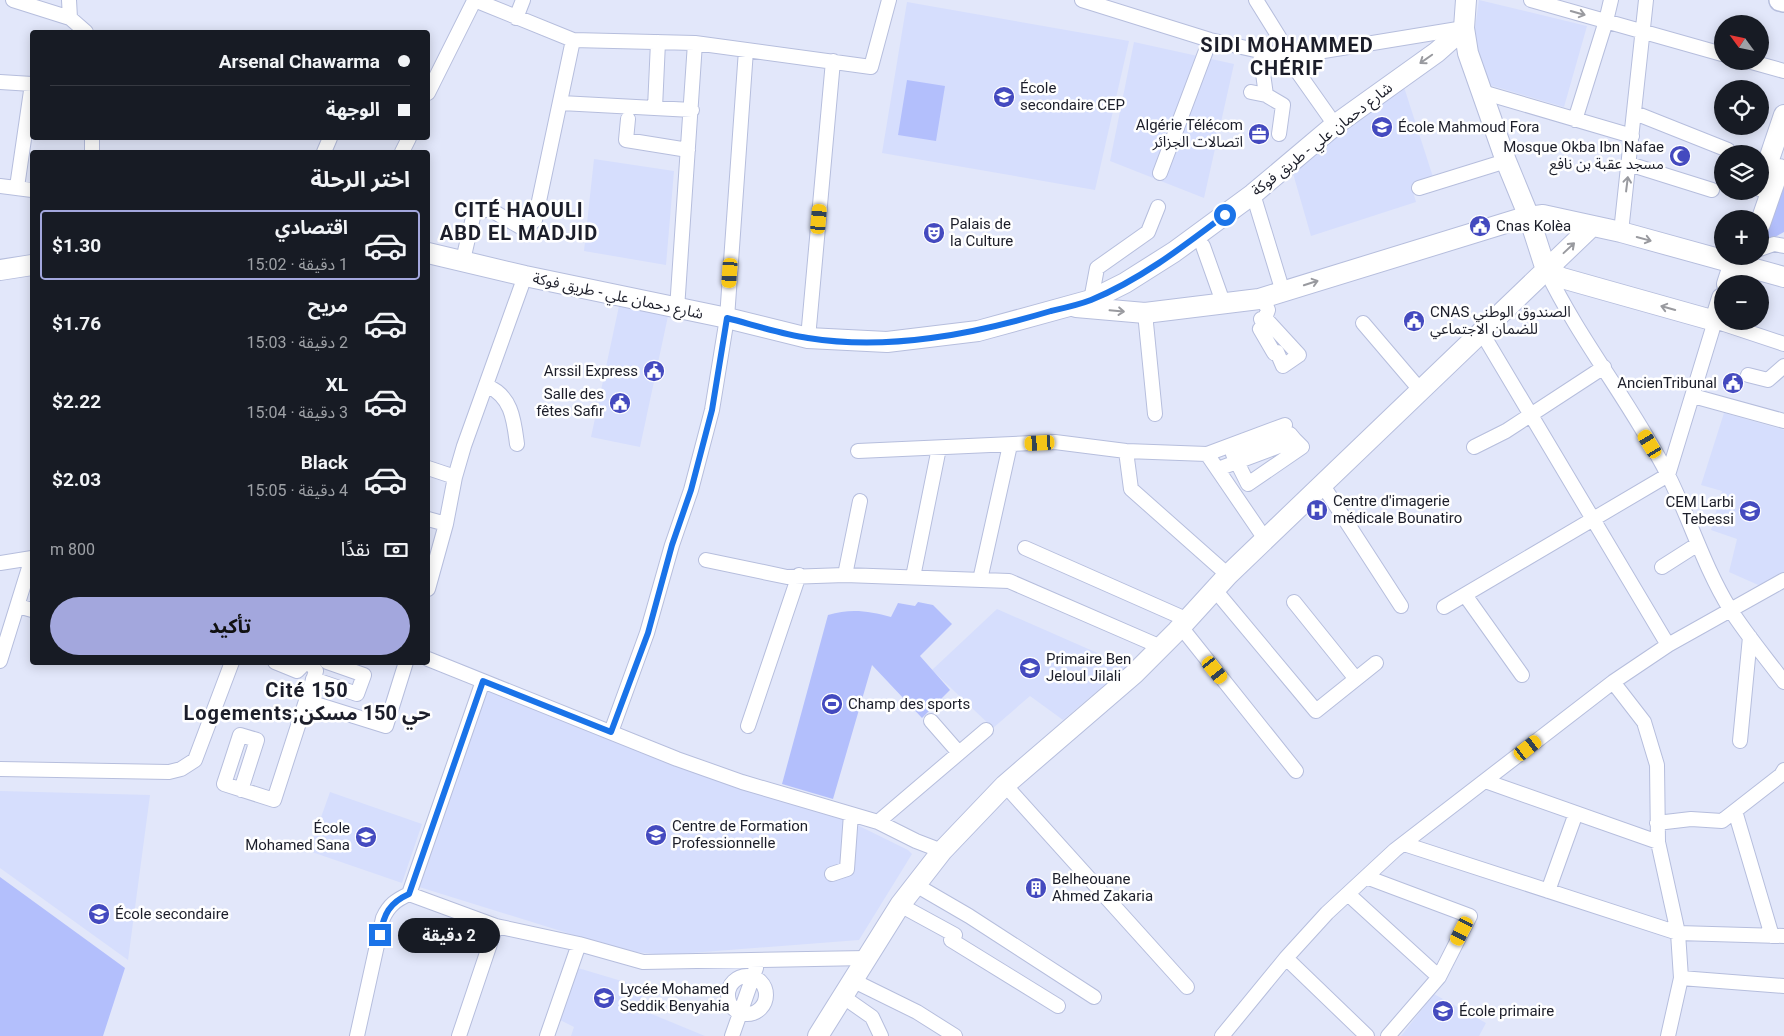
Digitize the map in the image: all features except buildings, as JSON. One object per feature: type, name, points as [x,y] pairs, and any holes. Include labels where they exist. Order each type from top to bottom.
[{"type":"main road","points":[[1780,0],[1784,1]]},
{"type":"main road","points":[[1464,1],[1464,28],[1468,53],[1546,270],[1562,278],[1714,321]]},
{"type":"main road","name":"شارع دحمان علي - طريق فوكة","points":[[430,253],[525,276],[727,318],[808,338],[887,342],[933,338],[978,331],[1091,300],[1125,283],[1174,252],[1253,194],[1335,125],[1437,52],[1464,28]]},
{"type":"main road","points":[[1769,159],[1784,115]]},
{"type":"main road","points":[[1765,210],[1784,154]]},
{"type":"main road","points":[[1069,307],[1145,313],[1224,305],[1264,298],[1528,217],[1543,215],[1714,254]]},
{"type":"main road","points":[[818,1036],[900,904],[942,851],[1006,785],[1134,674],[1184,624],[1228,575],[1592,226]]},
{"type":"main road","points":[[0,270],[30,265]]},
{"type":"main road","points":[[1754,265],[1784,277]]},
{"type":"street","points":[[13,0],[70,18],[84,30]]},
{"type":"street","points":[[69,0],[70,18]]},
{"type":"street","points":[[516,18],[523,0]]},
{"type":"street","points":[[430,88],[473,3],[477,1],[574,40],[695,43],[871,67],[889,0]]},
{"type":"street","points":[[1082,0],[1210,40],[1287,57],[1464,28]]},
{"type":"street","points":[[1256,0],[1279,37],[1287,57],[1335,125]]},
{"type":"street","points":[[1531,0],[1714,52]]},
{"type":"street","points":[[1575,120],[1606,21],[1610,0]]},
{"type":"street","points":[[1621,232],[1646,0]]},
{"type":"street","points":[[463,260],[474,213],[489,209],[524,229],[535,220],[574,40]]},
{"type":"street","points":[[1160,172],[1210,40]]},
{"type":"street","points":[[655,108],[658,42]]},
{"type":"street","points":[[677,309],[692,110],[695,43]]},
{"type":"street","points":[[611,732],[648,633],[672,545],[691,490],[712,410],[727,318],[746,50]]},
{"type":"street","points":[[1260,52],[1266,95]]},
{"type":"street","points":[[808,338],[832,61]]},
{"type":"street","points":[[1769,67],[1784,72]]},
{"type":"street","points":[[0,82],[30,84]]},
{"type":"street","points":[[1250,92],[1266,95],[1283,106],[1280,134]]},
{"type":"street","points":[[1482,92],[1632,136]]},
{"type":"street","points":[[17,188],[30,98]]},
{"type":"street","points":[[562,102],[692,110]]},
{"type":"street","points":[[1635,113],[1715,145]]},
{"type":"street","points":[[628,119],[626,140],[688,150]]},
{"type":"street","points":[[1419,188],[1506,161]]},
{"type":"street","points":[[1629,164],[1712,190]]},
{"type":"street","points":[[0,186],[30,190]]},
{"type":"street","points":[[1253,194],[1283,292]]},
{"type":"street","points":[[1091,300],[1097,268],[1148,232],[1158,207]]},
{"type":"street","points":[[1769,246],[1774,244],[1784,246]]},
{"type":"street","points":[[1203,246],[1224,305]]},
{"type":"street","points":[[1546,270],[1558,295],[1604,367],[1668,475],[1698,544],[1731,609],[1784,682]]},
{"type":"street","points":[[430,582],[446,524],[455,476],[525,276]]},
{"type":"street","points":[[1264,298],[1268,310],[1265,318]]},
{"type":"street","points":[[1145,313],[1155,414]]},
{"type":"street","points":[[1363,323],[1421,391]]},
{"type":"street","points":[[1444,608],[1668,475],[1714,324]]},
{"type":"street","points":[[1742,330],[1784,344]]},
{"type":"street","points":[[1482,333],[1668,646]]},
{"type":"street","points":[[1748,375],[1768,380],[1784,366]]},
{"type":"street","points":[[1474,447],[1530,415],[1604,367]]},
{"type":"street","points":[[487,386],[497,390],[510,407],[517,444]]},
{"type":"street","points":[[1692,396],[1784,420]]},
{"type":"street","points":[[858,451],[1055,442],[1126,451],[1207,454],[1285,425]]},
{"type":"street","points":[[1218,469],[1236,462],[1295,440],[1302,447],[1248,484],[1236,462]]},
{"type":"street","points":[[980,580],[1010,445]]},
{"type":"street","points":[[913,578],[939,448]]},
{"type":"street","points":[[1126,451],[1131,489],[1228,575]]},
{"type":"street","points":[[1207,454],[1265,539]]},
{"type":"street","points":[[430,469],[455,476]]},
{"type":"street","points":[[1322,484],[1401,606]]},
{"type":"street","points":[[845,575],[860,501]]},
{"type":"street","points":[[430,520],[446,524]]},
{"type":"street","points":[[1662,567],[1698,544]]},
{"type":"street","points":[[1025,548],[1184,624],[1296,771]]},
{"type":"street","points":[[0,562],[30,558]]},
{"type":"street","points":[[706,560],[787,577],[800,575],[845,575],[1009,581],[1161,647]]},
{"type":"street","points":[[0,661],[30,565]]},
{"type":"street","points":[[748,726],[800,575]]},
{"type":"street","points":[[1222,1036],[1286,958],[1348,894],[1404,844],[1613,682],[1668,646],[1784,580]]},
{"type":"street","points":[[1215,590],[1316,711],[1376,663]]},
{"type":"street","points":[[1465,595],[1522,675]]},
{"type":"street","points":[[1294,602],[1356,679]]},
{"type":"street","points":[[18,606],[30,609]]},
{"type":"street","points":[[1740,741],[1750,637]]},
{"type":"street","points":[[430,660],[742,782],[878,822],[916,842],[942,851]]},
{"type":"street","points":[[0,769],[154,772],[181,769],[195,760],[231,665]]},
{"type":"street","points":[[241,790],[274,800],[316,667],[297,671],[282,665]]},
{"type":"street","points":[[306,701],[386,726],[405,665]]},
{"type":"street","points":[[409,894],[483,681]]},
{"type":"street","points":[[1613,682],[1644,722],[1657,765],[1658,842],[1678,933],[1681,978],[1668,1036]]},
{"type":"street","points":[[931,720],[959,753]]},
{"type":"street","points":[[878,822],[986,730]]},
{"type":"street","points":[[1657,823],[1691,819],[1722,821],[1781,775],[1784,770]]},
{"type":"street","points":[[1485,781],[1658,842]]},
{"type":"street","points":[[1006,785],[1187,986]]},
{"type":"street","points":[[1404,844],[1678,933],[1778,936],[1735,810]]},
{"type":"street","points":[[1548,891],[1576,813]]},
{"type":"street","points":[[832,874],[847,869],[851,814]]},
{"type":"street","points":[[1366,877],[1470,916],[1439,977],[1388,1036]]},
{"type":"street","points":[[914,884],[969,916],[1094,997]]},
{"type":"street","points":[[358,1036],[383,918],[388,908],[396,900],[409,894],[496,926],[579,944],[627,959],[653,964],[867,958]]},
{"type":"street","points":[[1348,894],[1439,977]]},
{"type":"street","points":[[900,904],[955,935],[951,940],[1058,1006]]},
{"type":"street","points":[[459,1036],[496,926]]},
{"type":"street","points":[[547,1036],[579,944]]},
{"type":"street","points":[[1286,958],[1367,1036]]},
{"type":"street","points":[[732,1036],[759,961]]},
{"type":"street","points":[[741,1013],[730,1004],[729,987],[739,977],[753,977]]},
{"type":"street","points":[[1681,978],[1784,986]]},
{"type":"street","points":[[847,988],[872,1017],[881,1036]]},
{"type":"street","points":[[847,988],[917,1012],[955,1036]]},
{"type":"shaded area","points":[[1479,0],[1587,26],[1564,107],[1486,84],[1473,43]]},
{"type":"shaded area","name":"École secondaire CEP","points":[[907,2],[1129,41],[1095,190],[882,153]]},
{"type":"shaded area","points":[[1134,42],[1234,64],[1204,198],[1110,161]]},
{"type":"shaded area","points":[[907,80],[945,86],[936,141],[898,135]]},
{"type":"shaded area","name":"École Mahmoud Fora","points":[[1403,84],[1433,177],[1411,185],[1416,202],[1311,236],[1292,170]]},
{"type":"shaded area","points":[[594,159],[674,171],[666,265],[584,251]]},
{"type":"shaded area","points":[[1784,167],[1784,232],[1769,240],[1769,213]]},
{"type":"shaded area","points":[[619,306],[668,316],[640,447],[591,437]]},
{"type":"shaded area","name":"CEM Larbi Tebessi","points":[[1724,413],[1784,430],[1784,576],[1765,588],[1729,572],[1737,539],[1711,530],[1722,491],[1701,485]]},
{"type":"shaded area","name":"Champ des sports","points":[[918,602],[933,605],[952,624],[920,656],[950,690],[922,718],[872,665],[833,799],[782,784],[828,615],[860,611],[891,617],[898,603],[915,606]]},
{"type":"shaded area","name":"Primaire Ben Jeloul Jilali","points":[[997,609],[1127,666],[1063,720],[1030,696],[993,728],[932,670]]},
{"type":"shaded area","name":"Centre de Formation Professionnelle","points":[[488,688],[845,819],[908,850],[912,854],[859,940],[665,955],[625,951],[416,886]]},
{"type":"shaded area","name":"École secondaire","points":[[0,791],[150,795],[128,960],[0,868]]},
{"type":"shaded area","name":"École Mohamed Sana","points":[[330,792],[422,824],[402,883],[309,851]]},
{"type":"shaded area","points":[[0,877],[125,968],[103,1036],[0,1036]]},
{"type":"shaded area","name":"Lycée Mohamed Seddik Benyahia","points":[[578,968],[645,988],[637,1008],[705,1036],[571,1036],[574,1027],[558,1019]]},
{"type":"shaded area","name":"École primaire","points":[[1434,994],[1486,1023],[1479,1036],[1401,1036]]},
{"type":"place","name":"École secondaire CEP","points":[[1004,97]]},
{"type":"place","name":"École Mahmoud Fora","points":[[1382,127]]},
{"type":"place","name":"Algérie Télécom اتصالات الجزائر","points":[[1259,134]]},
{"type":"place","name":"Mosque Okba Ibn Nafae مسجد عقبة بن نافع","points":[[1680,156]]},
{"type":"place","name":"Cnas Kolèa","points":[[1480,226]]},
{"type":"place","name":"Palais de la Culture","points":[[934,233]]},
{"type":"place","name":"CNAS الصندوق الوطني للضمان الاجتماعي","points":[[1414,321]]},
{"type":"place","name":"Arssil Express","points":[[654,371]]},
{"type":"place","name":"AncienTribunal","points":[[1733,383]]},
{"type":"place","name":"Salle des fêtes Safir","points":[[620,403]]},
{"type":"place","name":"Centre d'imagerie médicale Bounatiro","points":[[1317,510]]},
{"type":"place","name":"CEM Larbi Tebessi","points":[[1750,511]]},
{"type":"place","name":"Primaire Ben Jeloul Jilali","points":[[1030,668]]},
{"type":"place","name":"Champ des sports","points":[[832,704]]},
{"type":"place","name":"Centre de Formation Professionnelle","points":[[656,835]]},
{"type":"place","name":"École Mohamed Sana","points":[[366,837]]},
{"type":"place","name":"Belheouane Ahmed Zakaria","points":[[1036,888]]},
{"type":"place","name":"École secondaire","points":[[99,914]]},
{"type":"place","name":"Lycée Mohamed Seddik Benyahia","points":[[604,998]]},
{"type":"place","name":"École primaire","points":[[1443,1011]]},
{"type":"district","name":"SIDI MOHAMMED CHÉRIF","points":[[1287,56]]},
{"type":"district","name":"CITÉ HAOULI ABD EL MADJID","points":[[519,222]]},
{"type":"district","name":"Cité 150 Logements;حي 150 مسكن","points":[[307,702]]},
{"type":"route","points":[[380,935],[383,918],[388,908],[396,900],[409,894],[483,681],[611,732],[648,633],[672,545],[691,490],[712,410],[727,318],[808,338],[848,341],[887,342],[933,338],[978,331],[1091,300],[1125,283],[1174,252],[1225,215]]}]
